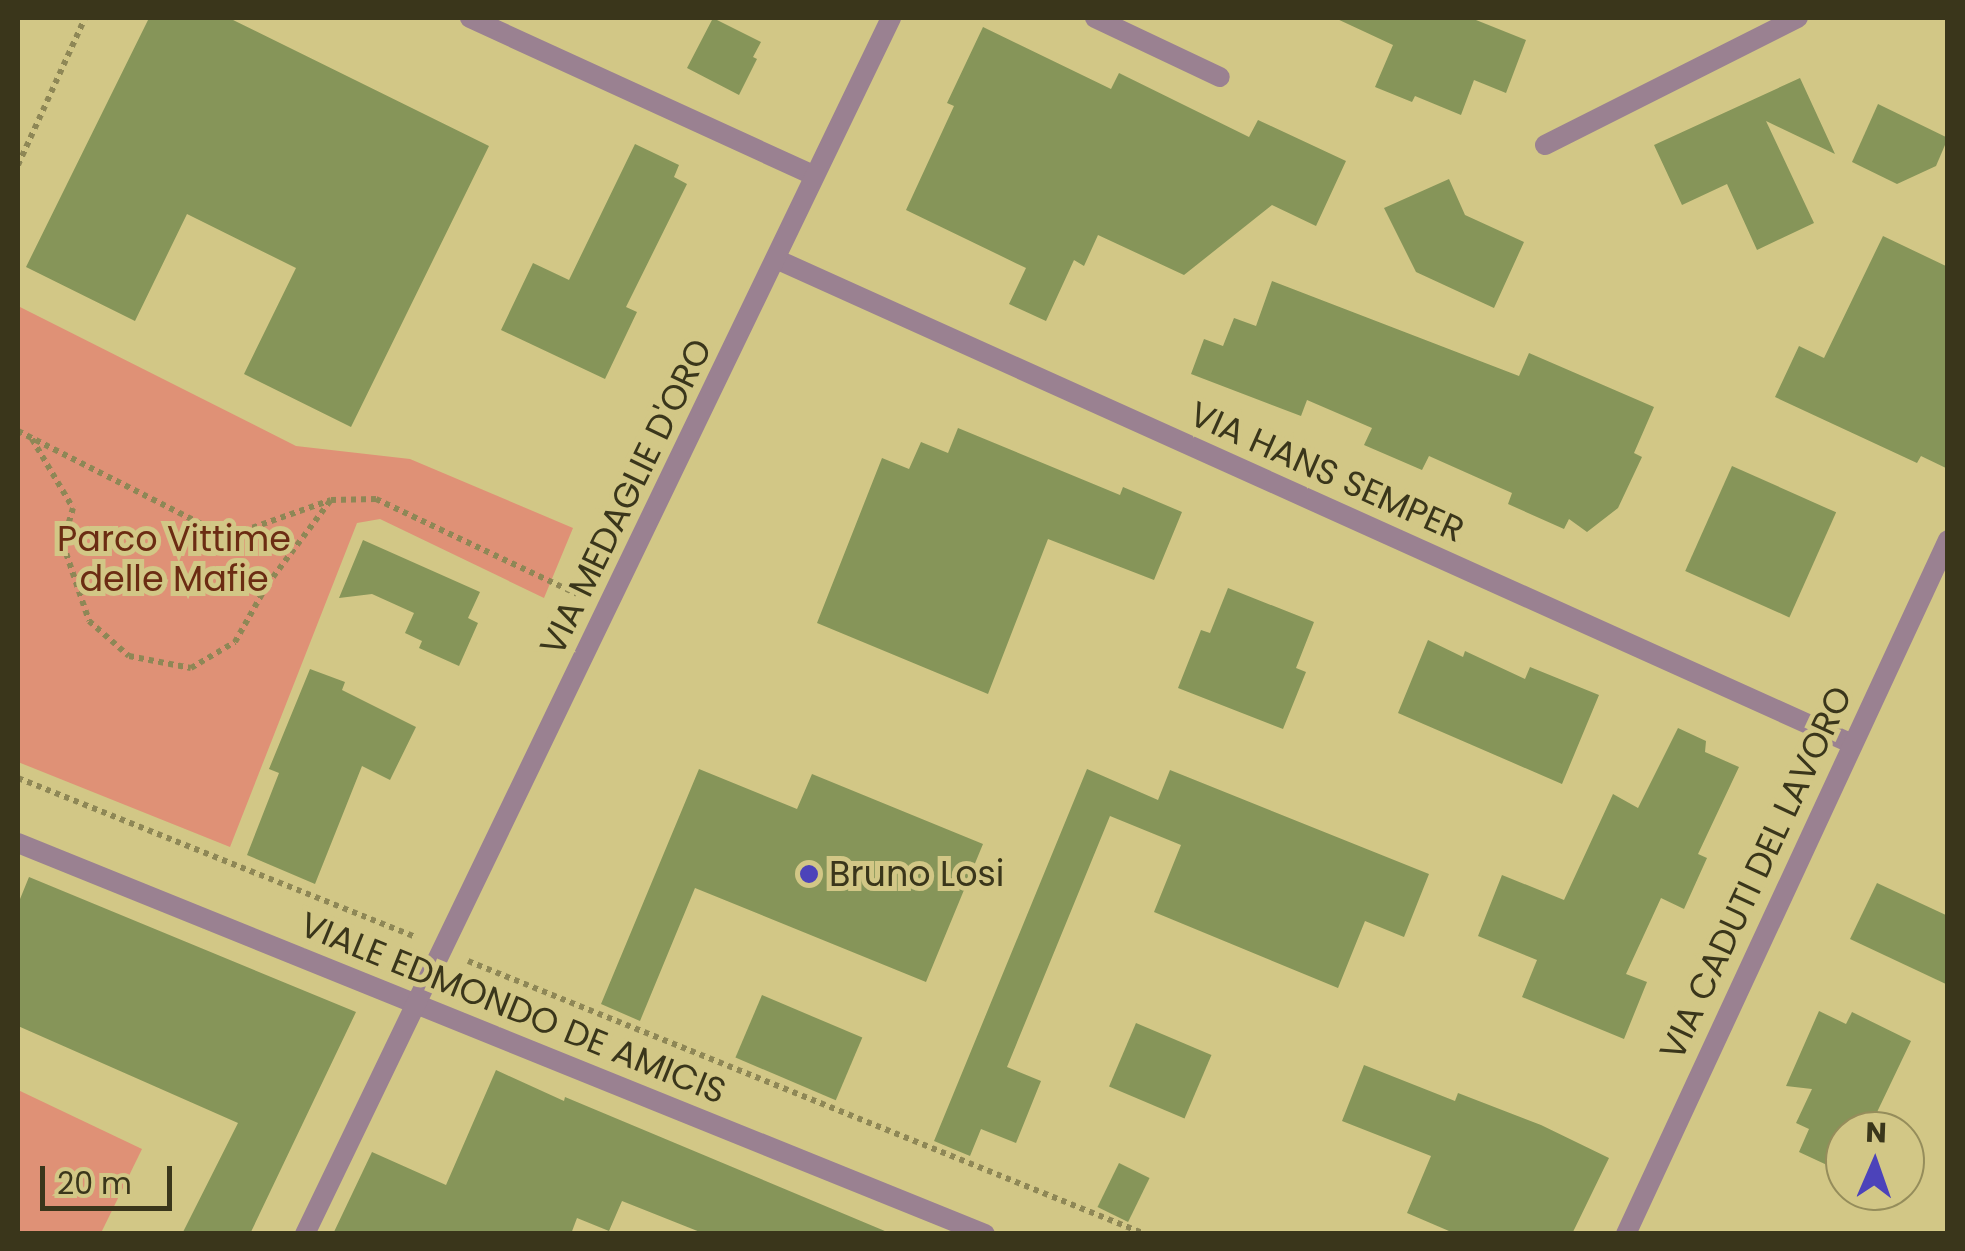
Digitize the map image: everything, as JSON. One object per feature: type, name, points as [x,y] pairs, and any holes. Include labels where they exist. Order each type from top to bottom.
[{"type":"street","points":[[470,18],[813,174]]},
{"type":"street","name":"VIA MEDAGLIE D'ORO","points":[[305,1234],[778,260],[813,174],[891,18]]},
{"type":"street","points":[[1095,18],[1220,77]]},
{"type":"street","points":[[1545,144],[1798,18]]},
{"type":"street","name":"VIA HANS SEMPER","points":[[778,260],[1850,742]]},
{"type":"street","name":"VIA CADUTI DEL LAVORO","points":[[1626,1234],[1850,742],[1948,540]]},
{"type":"street","name":"VIALE EDMONDO DE AMICIS","points":[[18,843],[985,1234]]},
{"type":"path","points":[[18,165],[85,18]]},
{"type":"path","points":[[18,431],[204,526],[243,531],[331,500],[376,499],[588,599]]},
{"type":"path","points":[[32,438],[73,508],[64,544],[89,621],[129,656],[191,668],[236,642],[268,585],[331,500]]},
{"type":"path","points":[[18,778],[1144,1234]]},
{"type":"green space","name":"Parco Vittime delle Mafie","points":[[18,306],[296,446],[410,459],[573,528],[544,598],[380,519],[357,523],[230,847],[18,762]]},
{"type":"green space","points":[[18,1090],[142,1149],[101,1233],[18,1233]]},
{"type":"building","points":[[149,18],[229,18],[489,146],[351,427],[244,374],[296,268],[187,214],[135,321],[26,267]]},
{"type":"building","points":[[713,18],[761,42],[739,95],[687,68]]},
{"type":"building","points":[[1335,18],[1471,18],[1526,40],[1506,93],[1474,80],[1461,115],[1415,96],[1412,102],[1375,87],[1393,45]]},
{"type":"building","points":[[983,27],[1111,89],[1119,73],[1249,137],[1258,120],[1346,161],[1316,226],[1272,205],[1184,275],[1098,235],[1084,266],[1074,260],[1046,321],[1009,304],[1026,268],[906,210],[954,106],[947,103]]},
{"type":"building","points":[[1800,78],[1835,154],[1766,121],[1814,223],[1757,250],[1727,184],[1682,205],[1654,145]]},
{"type":"building","points":[[1878,104],[1948,138],[1936,166],[1897,184],[1852,162]]},
{"type":"building","points":[[635,144],[679,165],[674,177],[687,184],[626,307],[637,312],[605,379],[501,330],[533,263],[569,280]]},
{"type":"building","points":[[1449,179],[1465,215],[1524,242],[1494,308],[1416,272],[1384,208]]},
{"type":"building","points":[[1883,236],[1948,267],[1948,469],[1921,456],[1917,463],[1775,397],[1799,346],[1824,358]]},
{"type":"building","points":[[1272,281],[1519,376],[1529,353],[1654,407],[1634,453],[1642,457],[1618,508],[1587,532],[1569,519],[1564,529],[1508,504],[1512,493],[1429,456],[1422,470],[1364,445],[1372,428],[1307,400],[1301,416],[1191,374],[1204,339],[1223,346],[1234,318],[1256,326]]},
{"type":"building","points":[[958,428],[1120,495],[1123,487],[1182,512],[1154,580],[1048,539],[988,694],[817,623],[882,458],[909,469],[921,442],[948,453]]},
{"type":"building","points":[[1732,466],[1836,512],[1789,617],[1685,571]]},
{"type":"building","points":[[363,540],[480,592],[468,618],[478,623],[459,666],[419,648],[422,641],[405,633],[414,613],[372,594],[339,598]]},
{"type":"building","points":[[1228,588],[1314,622],[1296,668],[1306,672],[1283,729],[1178,688],[1201,630],[1210,633]]},
{"type":"building","points":[[1428,640],[1463,657],[1465,651],[1525,679],[1530,667],[1599,695],[1562,784],[1398,713]]},
{"type":"building","points":[[310,669],[345,682],[342,690],[416,727],[390,780],[362,766],[315,884],[247,855],[279,773],[269,769]]},
{"type":"building","points":[[1678,728],[1706,741],[1705,752],[1739,767],[1698,854],[1707,858],[1684,909],[1661,898],[1626,974],[1647,982],[1624,1039],[1522,997],[1537,960],[1478,936],[1502,875],[1564,900],[1613,794],[1638,808]]},
{"type":"building","points":[[699,769],[797,809],[812,774],[983,844],[926,982],[695,888],[640,1021],[601,1004]]},
{"type":"building","points":[[1087,769],[1158,800],[1170,770],[1429,874],[1404,937],[1365,921],[1338,988],[1154,912],[1181,845],[1110,816],[1007,1067],[1041,1081],[1016,1143],[981,1129],[970,1156],[934,1141]]},
{"type":"building","points":[[29,877],[356,1012],[250,1234],[182,1234],[238,1123],[18,1026],[18,904]]},
{"type":"building","points":[[1877,883],[1948,916],[1948,985],[1850,939]]},
{"type":"building","points":[[762,995],[862,1038],[836,1100],[735,1058]]},
{"type":"building","points":[[1819,1011],[1846,1024],[1852,1012],[1911,1041],[1878,1111],[1825,1111],[1825,1164],[1799,1152],[1809,1129],[1796,1123],[1812,1089],[1786,1086]]},
{"type":"building","points":[[1136,1023],[1211,1055],[1185,1119],[1109,1087]]},
{"type":"building","points":[[1364,1065],[1455,1101],[1458,1093],[1541,1125],[1609,1158],[1572,1234],[1456,1234],[1407,1213],[1431,1156],[1342,1121]]},
{"type":"building","points":[[496,1070],[892,1234],[705,1234],[622,1201],[609,1231],[577,1218],[571,1234],[333,1234],[372,1152],[446,1185]]},
{"type":"building","points":[[1119,1163],[1150,1178],[1128,1222],[1098,1207]]},
{"type":"place","name":"Bruno Losi","points":[[809,874]]}]
